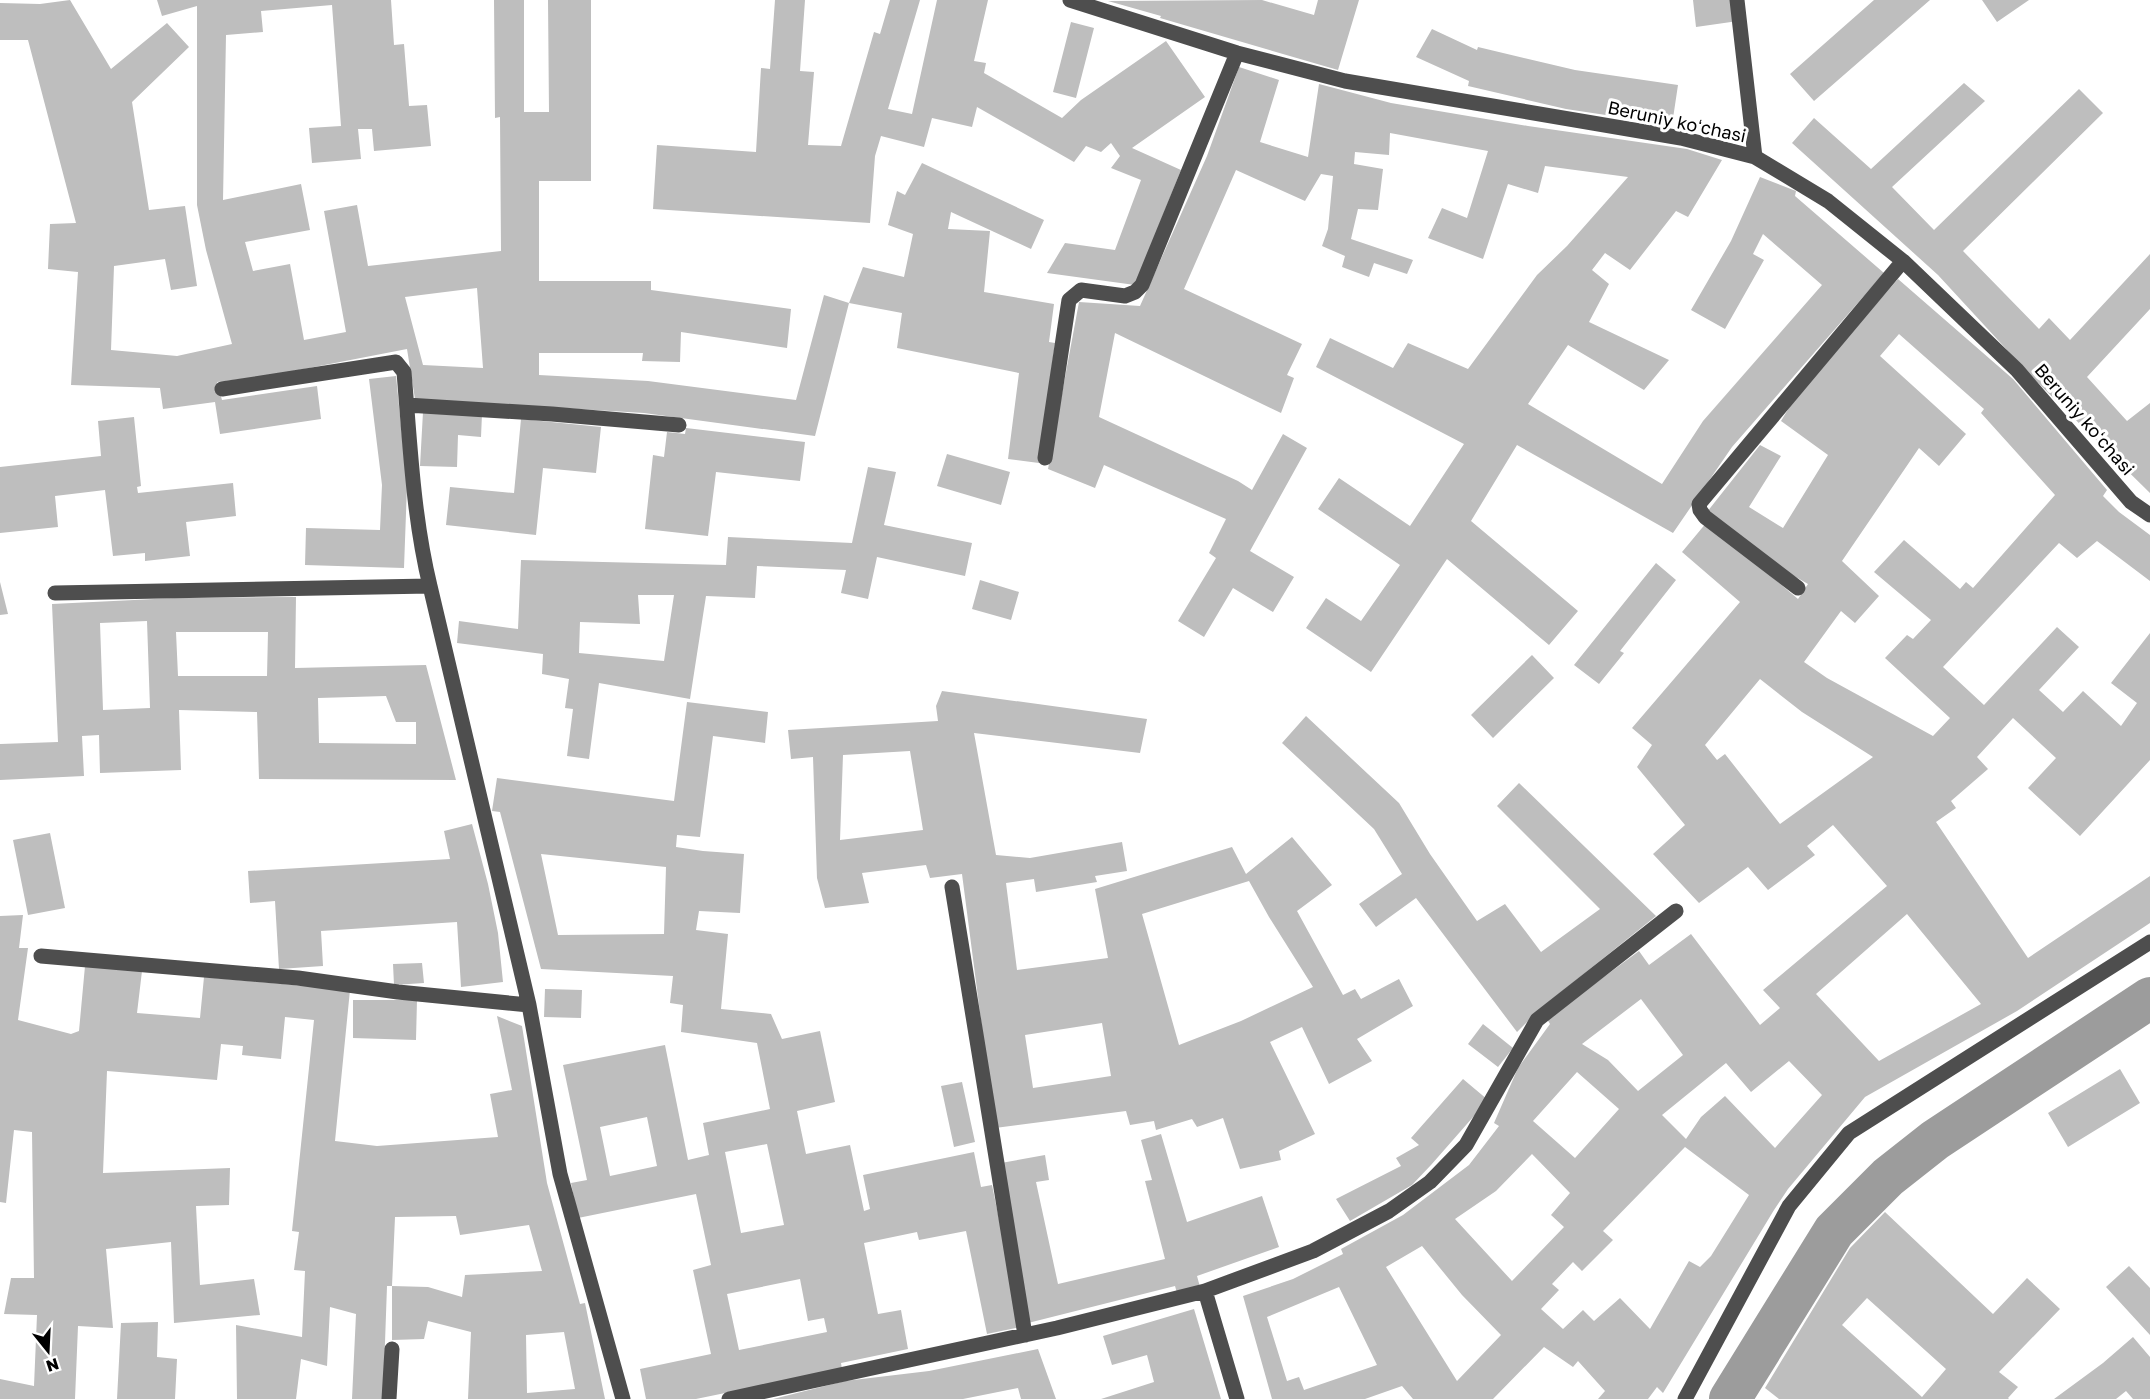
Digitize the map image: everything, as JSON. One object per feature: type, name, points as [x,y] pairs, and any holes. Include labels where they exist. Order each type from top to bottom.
[{"type":"street","name":"Beruniy koʻchasi","points":[[1072,0],[1237,53],[1345,81],[1681,138],[1755,157],[1828,201],[1903,261],[2017,370],[2131,502],[2150,515]]},
{"type":"street","points":[[1737,0],[1755,157]]},
{"type":"street","points":[[1045,458],[1069,300],[1081,290],[1125,296],[1135,292],[1142,285],[1237,53]]},
{"type":"street","points":[[1798,588],[1705,517],[1700,510],[1700,504],[1903,261]]},
{"type":"street","points":[[222,389],[396,362],[404,372],[417,522],[422,550],[529,1005],[560,1174],[623,1399]]},
{"type":"street","points":[[407,405],[680,425]]},
{"type":"street","points":[[55,593],[430,586]]},
{"type":"street","points":[[951,887],[1025,1335]]},
{"type":"street","points":[[729,1399],[1025,1335],[1205,1291],[1313,1251],[1389,1211],[1430,1182],[1466,1145],[1538,1020],[1676,911]]},
{"type":"street","points":[[1684,1399],[1789,1206],[1849,1132],[2150,942]]},
{"type":"street","points":[[41,956],[298,978],[398,992],[529,1005]]},
{"type":"street","points":[[1205,1291],[1237,1399]]},
{"type":"street","points":[[389,1399],[392,1349]]},
{"type":"building","points":[[70,0],[111,69],[167,23],[189,47],[132,102],[149,210],[185,206],[197,286],[171,290],[165,259],[114,266],[111,350],[177,356],[232,344],[206,250],[197,205],[197,6],[162,16],[157,0],[391,0],[394,45],[404,44],[409,106],[427,105],[431,146],[374,151],[372,129],[358,129],[361,159],[312,163],[309,128],[341,126],[332,5],[261,11],[263,32],[226,35],[223,200],[301,184],[310,230],[245,242],[253,271],[290,264],[304,340],[346,332],[324,211],[357,205],[368,266],[501,251],[500,117],[495,118],[494,0],[524,0],[524,112],[549,112],[548,0],[591,0],[591,181],[539,181],[539,281],[651,281],[651,290],[791,309],[787,348],[681,332],[680,362],[642,361],[643,353],[539,353],[539,375],[648,381],[796,400],[824,295],[849,303],[815,436],[644,413],[415,399],[407,349],[273,375],[217,382],[222,400],[317,386],[321,419],[220,434],[215,402],[163,409],[160,388],[71,385],[78,272],[48,269],[50,224],[76,223],[28,40],[0,40],[0,3],[40,4]],"holes":[[[477,288],[483,368],[423,365],[405,297]]]},
{"type":"building","points":[[775,0],[805,0],[800,71],[814,72],[808,145],[841,146],[874,32],[880,34],[890,0],[920,0],[888,109],[912,114],[937,0],[988,0],[974,61],[986,63],[984,73],[1062,118],[1081,100],[1166,41],[1205,97],[1132,148],[1181,170],[1135,285],[1047,273],[1065,243],[1115,250],[1141,180],[1111,168],[1120,156],[1111,143],[1101,152],[1086,146],[1074,162],[977,107],[972,127],[932,118],[924,147],[881,136],[875,156],[870,223],[653,209],[657,145],[756,152],[761,68],[770,69]]},
{"type":"building","points":[[1262,0],[1314,15],[1318,0],[1359,0],[1338,70],[1108,1]]},
{"type":"building","points":[[1693,0],[1735,0],[1738,21],[1696,27]]},
{"type":"building","points":[[1874,0],[1930,0],[1814,101],[1790,74]]},
{"type":"building","points":[[1982,0],[2029,0],[1997,22]]},
{"type":"building","points":[[1071,22],[1094,28],[1076,98],[1053,92]]},
{"type":"building","points":[[1432,29],[1477,50],[1478,47],[1575,70],[1678,85],[1672,125],[1566,109],[1468,86],[1469,81],[1416,57]]},
{"type":"building","points":[[1239,67],[1279,80],[1260,142],[1308,157],[1319,84],[1391,103],[1687,149],[1722,160],[1688,217],[1676,211],[1630,270],[1605,253],[1592,270],[1609,284],[1589,322],[1669,360],[1644,390],[1568,345],[1528,404],[1662,484],[1703,421],[1822,285],[1763,234],[1753,254],[1764,260],[1725,329],[1691,310],[1731,241],[1760,177],[1796,191],[1795,196],[1884,273],[1732,447],[1673,533],[1517,445],[1471,521],[1578,611],[1549,645],[1447,559],[1371,672],[1306,628],[1326,598],[1361,621],[1400,565],[1318,509],[1339,478],[1410,526],[1464,444],[1316,367],[1330,338],[1393,368],[1408,343],[1468,369],[1537,275],[1567,246],[1628,177],[1545,166],[1538,193],[1508,184],[1483,259],[1428,238],[1442,208],[1467,218],[1488,151],[1390,133],[1389,155],[1355,152],[1354,164],[1383,169],[1378,210],[1358,209],[1351,239],[1413,260],[1407,274],[1374,263],[1369,277],[1342,267],[1345,256],[1322,246],[1328,229],[1333,176],[1321,174],[1305,201],[1236,170],[1184,289],[1302,344],[1287,375],[1294,378],[1281,413],[1115,333],[1099,417],[1238,481],[1252,490],[1283,434],[1307,448],[1250,551],[1294,577],[1273,612],[1233,588],[1204,637],[1178,621],[1216,558],[1209,553],[1226,519],[1104,465],[1095,488],[1048,469],[1079,302],[1140,306],[1207,156]]},
{"type":"building","points":[[1964,83],[1985,101],[1892,187],[1934,230],[2079,89],[2103,113],[1963,251],[2039,329],[2049,318],[2070,340],[2150,254],[2150,309],[2087,377],[2127,421],[2150,403],[2150,493],[2032,377],[1938,275],[1792,143],[1814,118],[1871,169]]},
{"type":"building","points":[[922,163],[1044,220],[1031,249],[951,212],[948,229],[990,231],[984,292],[1054,304],[1049,342],[1055,343],[1039,463],[1008,459],[1019,373],[897,348],[902,313],[849,303],[863,267],[904,277],[913,234],[888,225],[897,191],[905,195]]},
{"type":"building","points":[[1898,279],[2013,379],[2107,490],[2103,496],[2119,512],[2150,535],[2150,581],[2097,541],[2077,558],[2059,543],[1943,667],[1984,705],[2057,627],[2079,647],[2039,690],[2063,712],[2083,691],[2121,726],[2137,703],[2111,683],[2150,633],[2150,760],[2080,836],[2028,788],[2056,758],[2013,718],[1977,757],[1988,769],[1951,801],[1956,808],[1936,822],[2028,958],[2150,876],[2150,923],[2017,1011],[1865,1097],[1788,1189],[1663,1393],[1657,1387],[1648,1399],[1598,1399],[1605,1391],[1578,1361],[1573,1367],[1544,1347],[1493,1399],[1413,1399],[1402,1386],[1365,1399],[1272,1399],[1243,1296],[1293,1279],[1343,1254],[1341,1249],[1403,1215],[1469,1165],[1499,1126],[1494,1123],[1518,1068],[1550,1024],[1547,1019],[1639,951],[1649,965],[1691,934],[1760,1025],[1780,1008],[1763,990],[1887,886],[1833,825],[1807,846],[1815,855],[1768,890],[1748,867],[1699,903],[1653,854],[1685,825],[1637,767],[1652,745],[1632,728],[1740,602],[1682,552],[1707,522],[1798,599],[1808,584],[1789,573],[1707,512],[1760,445],[1781,456],[1749,507],[1783,528],[1828,455],[1781,421],[1798,393]],"holes":[[[1899,334],[1984,409],[1981,413],[2055,495],[1973,588],[1966,582],[1960,589],[1904,540],[1874,572],[1931,620],[1913,639],[1907,635],[1885,658],[1950,718],[1933,736],[1827,678],[1804,662],[1841,611],[1855,623],[1879,596],[1842,561],[1919,448],[1939,466],[1966,434],[1880,356]],[[1760,679],[1802,712],[1873,757],[1780,824],[1725,754],[1717,760],[1705,745]],[[1907,914],[1981,1004],[1879,1061],[1816,994]],[[1641,999],[1683,1055],[1638,1091],[1608,1060],[1582,1044]],[[1789,1061],[1822,1095],[1775,1148],[1725,1096],[1701,1117],[1686,1139],[1662,1115],[1726,1063],[1751,1092]],[[1577,1072],[1619,1109],[1575,1158],[1533,1121]],[[1685,1147],[1749,1195],[1711,1256],[1700,1267],[1689,1261],[1650,1329],[1620,1298],[1594,1321],[1583,1310],[1563,1329],[1541,1309],[1559,1290],[1552,1284],[1573,1262],[1582,1271],[1613,1240],[1603,1231]],[[1532,1154],[1570,1193],[1551,1215],[1564,1227],[1512,1281],[1455,1219],[1496,1191]],[[1422,1246],[1462,1295],[1501,1335],[1457,1381],[1386,1267]],[[1339,1287],[1377,1365],[1304,1390],[1299,1377],[1287,1381],[1267,1317]]]},
{"type":"building","points":[[396,376],[407,486],[404,568],[305,565],[306,528],[380,530],[382,485],[369,379]]},
{"type":"building","points":[[423,412],[482,414],[481,437],[458,435],[457,467],[420,466]]},
{"type":"building","points":[[134,417],[141,486],[137,487],[138,493],[233,483],[236,516],[186,522],[190,556],[145,561],[145,553],[113,556],[105,490],[55,496],[58,527],[0,533],[0,467],[101,456],[98,421]]},
{"type":"building","points":[[521,419],[601,427],[596,473],[543,468],[536,535],[446,525],[450,487],[514,493]]},
{"type":"building","points":[[686,428],[805,442],[800,481],[716,472],[708,536],[645,529],[653,455],[664,457],[667,432],[685,434]]},
{"type":"building","points":[[947,454],[1010,472],[1001,505],[937,486]]},
{"type":"building","points":[[868,467],[896,472],[884,525],[972,543],[965,576],[877,557],[868,599],[841,593],[846,570],[757,566],[755,598],[706,596],[690,699],[599,683],[589,759],[567,756],[573,709],[565,708],[569,679],[542,674],[543,654],[457,643],[459,621],[518,629],[521,560],[726,565],[728,537],[852,543]],"holes":[[[638,595],[674,595],[664,661],[579,653],[580,622],[640,624]]]},
{"type":"building","points":[[1656,563],[1676,580],[1620,651],[1624,653],[1599,684],[1574,665]]},
{"type":"building","points":[[980,580],[1019,592],[1011,620],[972,609]]},
{"type":"building","points":[[0,582],[8,614],[0,615]]},
{"type":"building","points":[[296,597],[295,668],[426,665],[456,780],[259,779],[257,712],[179,710],[181,770],[100,773],[99,735],[82,736],[84,776],[0,780],[0,744],[58,742],[52,604],[175,598]],"holes":[[[147,621],[150,708],[103,710],[100,623]],[[176,632],[268,632],[267,676],[178,676]],[[386,696],[396,722],[416,722],[416,744],[319,743],[318,698]]]},
{"type":"building","points":[[1532,655],[1554,678],[1493,738],[1471,715]]},
{"type":"building","points":[[942,691],[1147,719],[1140,753],[974,733],[996,855],[1030,858],[1122,842],[1127,871],[1095,876],[1097,882],[1036,892],[1034,879],[1006,883],[1017,970],[1108,958],[1095,889],[1232,847],[1246,874],[1292,837],[1332,885],[1297,911],[1343,995],[1355,989],[1361,999],[1399,979],[1413,1006],[1357,1039],[1372,1061],[1329,1084],[1302,1027],[1270,1042],[1315,1134],[1279,1151],[1281,1160],[1240,1169],[1223,1118],[1197,1127],[1192,1119],[1156,1130],[1154,1121],[1130,1125],[1126,1111],[995,1128],[962,874],[930,878],[926,865],[862,873],[869,903],[825,908],[817,878],[813,757],[791,759],[788,730],[938,721],[936,706]],"holes":[[[910,751],[923,830],[840,840],[843,755]],[[1249,881],[1313,987],[1241,1021],[1179,1045],[1142,914]],[[1102,1023],[1111,1076],[1033,1088],[1025,1035]]]},
{"type":"building","points":[[687,702],[768,712],[765,743],[713,736],[700,837],[677,835],[676,847],[744,854],[740,913],[699,911],[696,930],[728,934],[721,1009],[771,1014],[782,1039],[820,1031],[835,1102],[797,1111],[806,1154],[850,1145],[864,1211],[870,1209],[863,1175],[974,1152],[981,1187],[992,1185],[1021,1327],[987,1334],[966,1231],[919,1240],[917,1232],[864,1243],[878,1314],[901,1310],[908,1349],[841,1363],[842,1369],[696,1399],[646,1399],[640,1369],[711,1354],[693,1270],[711,1265],[696,1194],[578,1218],[571,1183],[587,1180],[563,1065],[665,1045],[688,1160],[709,1155],[703,1123],[770,1109],[757,1043],[681,1032],[683,1005],[670,1003],[673,976],[541,969],[500,812],[492,811],[497,778],[674,801]],"holes":[[[541,854],[666,867],[664,934],[558,935]],[[647,1117],[657,1166],[610,1176],[600,1127]],[[767,1144],[784,1225],[741,1233],[725,1152]],[[800,1279],[808,1321],[824,1318],[827,1332],[739,1350],[727,1294]]]},
{"type":"building","points":[[1306,716],[1399,803],[1430,854],[1477,921],[1505,904],[1541,952],[1600,909],[1497,806],[1519,783],[1656,916],[1540,1009],[1517,1032],[1416,898],[1376,927],[1359,904],[1402,874],[1374,829],[1282,743]]},
{"type":"building","points":[[472,824],[498,933],[503,982],[461,987],[457,922],[321,931],[323,966],[279,969],[275,901],[250,903],[248,871],[450,859],[444,831]]},
{"type":"building","points":[[50,833],[65,908],[28,915],[13,840]]},
{"type":"building","points":[[23,915],[19,948],[28,948],[18,1020],[71,1034],[79,1031],[85,966],[142,971],[137,1013],[200,1018],[204,977],[350,990],[335,1141],[377,1146],[498,1137],[490,1094],[512,1090],[497,1016],[522,1026],[547,1183],[580,1304],[585,1303],[605,1399],[468,1399],[471,1332],[428,1321],[424,1339],[392,1340],[392,1286],[387,1286],[383,1399],[352,1399],[356,1314],[330,1307],[327,1366],[301,1359],[296,1399],[237,1399],[236,1325],[302,1337],[305,1271],[294,1270],[299,1232],[292,1231],[314,1020],[285,1017],[281,1059],[242,1055],[243,1046],[221,1044],[217,1080],[107,1071],[103,1173],[230,1168],[229,1205],[196,1206],[200,1285],[254,1279],[260,1315],[174,1323],[171,1242],[106,1249],[113,1328],[78,1326],[75,1399],[0,1399],[0,1379],[34,1386],[37,1315],[4,1314],[11,1278],[34,1278],[32,1132],[14,1130],[6,1203],[0,1202],[0,916]],"holes":[[[456,1216],[460,1235],[529,1225],[542,1271],[465,1275],[462,1297],[428,1287],[392,1286],[395,1217]],[[564,1332],[575,1389],[527,1393],[526,1335]]]},
{"type":"building","points":[[422,963],[424,983],[394,985],[393,964]]},
{"type":"building","points":[[545,989],[582,990],[581,1018],[544,1017]]},
{"type":"building","points":[[353,1000],[417,1000],[416,1040],[353,1038]]},
{"type":"building","points":[[1483,1024],[1513,1048],[1498,1067],[1468,1044]]},
{"type":"building","points":[[2120,1069],[2140,1103],[2068,1147],[2048,1113]]},
{"type":"building","points":[[1463,1079],[1488,1100],[1412,1185],[1350,1221],[1336,1199],[1401,1166],[1396,1158],[1419,1145],[1411,1138]]},
{"type":"building","points":[[962,1082],[975,1142],[954,1147],[941,1086]]},
{"type":"building","points":[[1161,1134],[1187,1222],[1262,1196],[1279,1247],[1197,1276],[1200,1287],[1177,1293],[1175,1286],[1028,1323],[1001,1163],[1045,1155],[1049,1180],[1036,1182],[1058,1284],[1165,1259],[1145,1181],[1152,1180],[1141,1140]]},
{"type":"building","points":[[1885,1212],[1993,1314],[2027,1278],[2060,1309],[1999,1372],[2018,1387],[2009,1399],[1779,1399],[1765,1388],[1850,1248]],"holes":[[[1867,1298],[1946,1369],[1922,1397],[1842,1325]]]},
{"type":"building","points":[[2129,1266],[2150,1288],[2150,1335],[2106,1287]]},
{"type":"building","points":[[1194,1309],[1221,1399],[1101,1399],[1154,1382],[1147,1355],[1112,1365],[1103,1336]]},
{"type":"building","points":[[158,1322],[157,1357],[177,1359],[175,1399],[117,1399],[121,1323]]},
{"type":"building","points":[[2133,1337],[2150,1357],[2150,1399],[2133,1399],[2126,1391],[2116,1399],[2054,1399],[2103,1363]]},
{"type":"building","points":[[1038,1349],[1056,1399],[1021,1399],[1018,1388],[963,1399],[773,1399],[845,1381],[929,1371]]},
{"type":"waterway","points":[[1730,1399],[1834,1231],[1888,1177],[1935,1140],[2150,998]]}]
